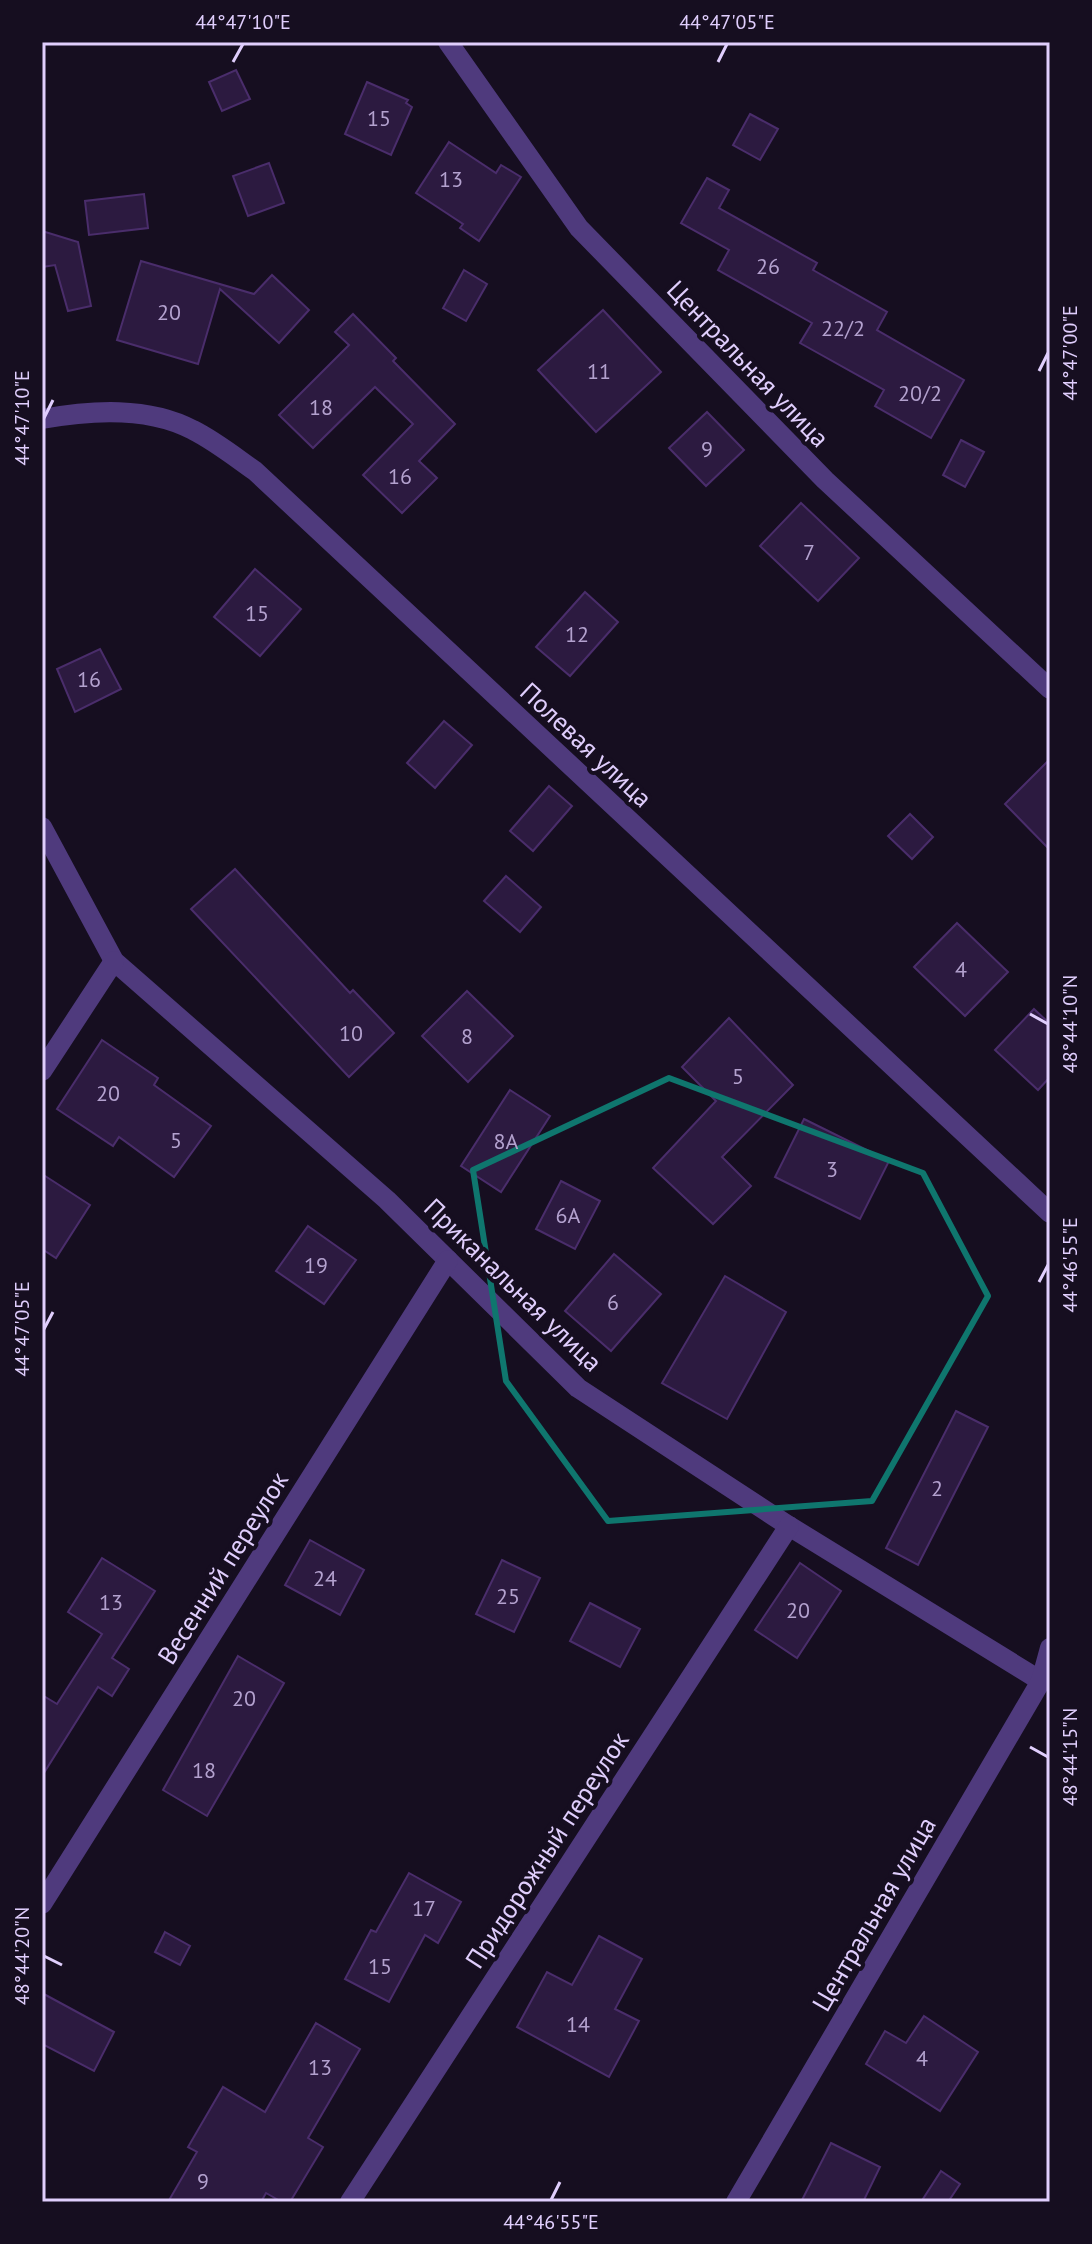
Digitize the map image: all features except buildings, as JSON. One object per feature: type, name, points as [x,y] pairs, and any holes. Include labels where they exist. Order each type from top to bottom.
[{"type":"street","name":"Центральная улица","points":[[448,42],[579,228],[825,480],[1050,689]]},
{"type":"street","name":"Полевая улица","points":[[42,419],[71,413],[141,412],[192,429],[255,471],[1050,1213]]},
{"type":"street","name":"Приканальная улица","points":[[42,827],[114,961],[387,1200],[578,1388],[789,1526],[1041,1681]]},
{"type":"street","points":[[42,1071],[114,961]]},
{"type":"street","name":"Весенний переулок","points":[[42,1904],[448,1260]]},
{"type":"street","name":"Придорожный переулок","points":[[350,2202],[789,1526]]},
{"type":"street","name":"Центральная улица","points":[[736,2202],[1041,1681],[1050,1648]]},
{"type":"highlighted area","points":[[669,1078],[923,1173],[988,1296],[872,1501],[608,1521],[506,1381],[473,1170]]}]
